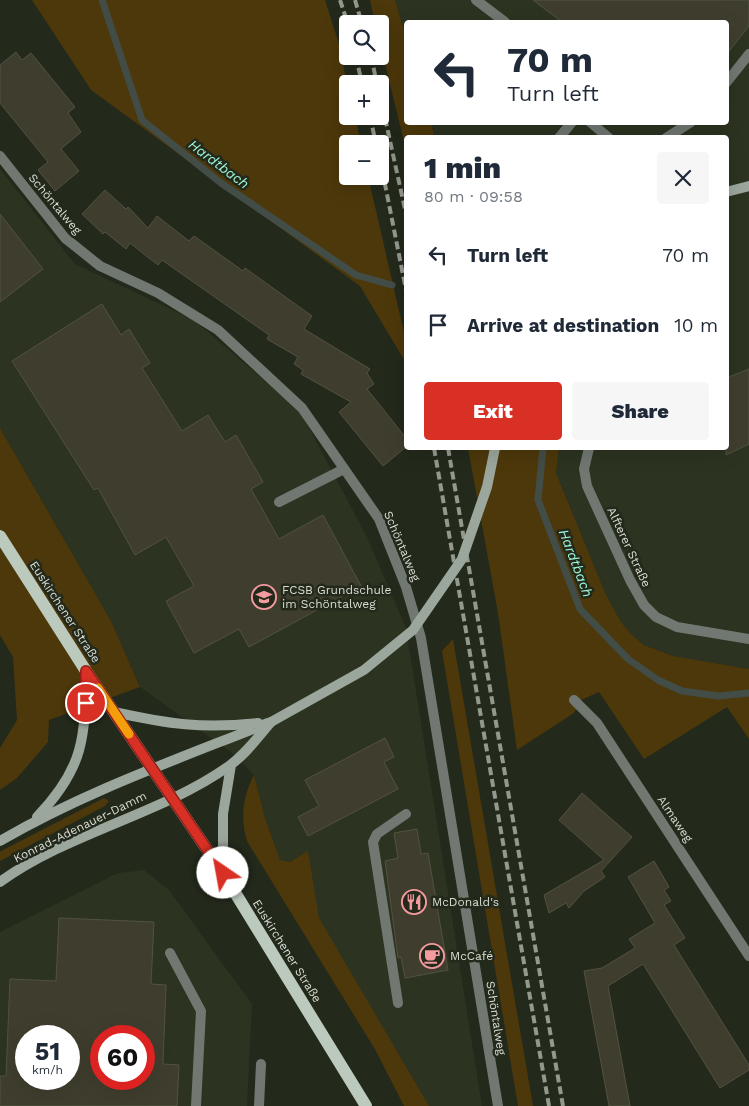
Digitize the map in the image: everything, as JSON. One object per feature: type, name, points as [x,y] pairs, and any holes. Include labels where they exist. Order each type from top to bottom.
[{"type":"main road","points":[[729,191],[749,186]]},
{"type":"main road","points":[[114,712],[181,725],[223,727],[271,722],[364,670],[413,630],[462,559],[487,487],[494,450]]},
{"type":"main road","name":"Euskirchener Straße","points":[[0,536],[86,671],[154,768],[223,873],[366,1106]]},
{"type":"main road","points":[[33,822],[63,788],[80,754],[85,720],[86,671]]},
{"type":"main road","name":"Konrad-Adenauer-Damm","points":[[0,841],[33,822],[154,768],[271,722]]},
{"type":"main road","name":"Konrad-Adenauer-Damm","points":[[0,882],[11,874],[83,837],[206,782],[231,765],[271,722]]},
{"type":"main road","points":[[223,873],[223,814],[231,765]]},
{"type":"street","points":[[476,0],[502,20]]},
{"type":"street","points":[[729,79],[749,54]]},
{"type":"street","points":[[561,135],[569,125]]},
{"type":"street","points":[[594,125],[605,135]]},
{"type":"street","points":[[671,135],[686,125]]},
{"type":"street","name":"Schöntalweg","points":[[0,156],[64,238],[100,266],[158,293],[218,330],[302,408],[379,519],[406,587],[421,638],[498,1106]]},
{"type":"street","name":"Alfterer Straße","points":[[589,450],[584,469],[587,486],[630,580],[644,604],[656,616],[677,627],[749,639]]},
{"type":"street","points":[[279,502],[344,469]]},
{"type":"street","name":"Almaweg","points":[[574,700],[597,723],[749,956]]},
{"type":"street","points":[[398,1003],[373,842],[377,834],[406,814]]},
{"type":"street","points":[[170,953],[201,1011],[196,1106]]},
{"type":"street","points":[[259,1106],[261,1064]]},
{"type":"shaded area","points":[[32,0],[325,0],[339,44],[339,65],[343,65],[345,75],[339,75],[339,125],[357,125],[359,135],[339,135],[339,185],[370,185],[404,332],[404,360],[360,286],[91,90]]},
{"type":"shaded area","points":[[370,0],[395,0],[404,30],[404,125],[432,125],[434,135],[404,135],[404,142],[385,65],[389,65],[389,15],[373,15]]},
{"type":"shaded area","points":[[395,0],[749,0],[749,669],[673,656],[644,645],[632,635],[621,622],[606,595],[556,473],[559,450],[729,450],[729,135],[435,135],[432,125],[729,125],[729,20],[404,20],[404,30]]},
{"type":"shaded area","points":[[0,169],[75,264],[194,320],[300,411],[367,537],[406,628],[482,1106],[429,1106],[317,916],[308,852],[290,862],[280,861],[265,818],[254,775],[232,753],[140,687],[111,621],[0,428]]},
{"type":"shaded area","points":[[0,428],[111,621],[140,687],[49,720],[48,742],[17,778],[0,790],[0,748],[17,720],[13,657],[0,635]]},
{"type":"shaded area","points":[[468,450],[559,450],[556,473],[606,595],[621,622],[644,645],[673,656],[749,669],[749,739],[727,707],[644,759],[599,692],[581,700],[574,713],[517,750],[498,613]]},
{"type":"shaded area","points":[[453,639],[533,1106],[518,1106],[442,651]]},
{"type":"shaded area","points":[[254,775],[265,818],[280,860],[290,862],[308,851],[319,918],[429,1106],[404,1106],[376,1051],[247,841],[243,816],[247,791]]},
{"type":"shaded area","points":[[104,798],[109,801],[105,806],[0,861],[0,852],[3,850]]},
{"type":"shaded area","points":[[144,870],[169,890],[252,1004],[247,1106],[0,1106],[0,932],[118,873]]},
{"type":"building","points":[[533,0],[749,0],[749,26],[729,51],[729,20],[559,20]]},
{"type":"building","points":[[16,52],[22,60],[31,53],[75,107],[68,113],[81,132],[61,149],[79,171],[55,191],[38,170],[48,162],[0,103],[0,65]]},
{"type":"building","points":[[105,190],[126,209],[128,207],[148,228],[157,216],[189,241],[194,236],[243,271],[245,268],[312,316],[304,329],[370,369],[367,373],[374,384],[367,389],[404,435],[404,449],[383,466],[339,412],[351,402],[301,374],[303,370],[294,364],[298,357],[267,339],[269,335],[162,260],[158,265],[130,243],[126,249],[105,232],[103,234],[82,214]]},
{"type":"building","points":[[0,214],[43,269],[0,302]]},
{"type":"building","points":[[102,304],[121,335],[129,329],[150,363],[142,368],[182,431],[208,415],[225,442],[236,435],[263,482],[251,489],[279,539],[323,515],[361,586],[249,647],[239,629],[194,653],[166,601],[194,586],[166,537],[135,555],[98,488],[94,490],[12,361]]},
{"type":"building","points":[[749,369],[749,444],[726,455],[726,450],[729,450],[729,377]]},
{"type":"building","points":[[385,738],[394,757],[384,762],[398,789],[308,836],[298,817],[319,806],[305,780]]},
{"type":"building","points":[[582,793],[632,837],[601,871],[605,877],[584,891],[569,908],[566,903],[549,913],[544,895],[604,860],[559,820]]},
{"type":"building","name":"McDonald's","points":[[417,829],[421,854],[428,853],[448,970],[405,978],[401,957],[398,958],[385,861],[398,858],[394,833]]},
{"type":"building","points":[[654,861],[669,887],[664,890],[671,901],[664,905],[685,938],[674,945],[749,1065],[749,1070],[720,1088],[643,964],[608,986],[630,1106],[609,1106],[584,971],[602,968],[635,948],[629,939],[655,923],[628,877]]},
{"type":"building","points":[[59,918],[154,922],[151,984],[166,985],[163,1064],[179,1065],[177,1106],[0,1106],[0,1076],[6,1076],[10,979],[56,981]]},
{"type":"waterway","name":"Hardtbach","points":[[102,0],[142,120],[221,183],[356,275],[392,285]]},
{"type":"waterway","name":"Hardtbach","points":[[543,450],[538,500],[580,609],[628,659],[658,680],[682,691],[718,696],[749,693]]},
{"type":"railway","points":[[340,0],[345,15]]},
{"type":"railway","points":[[355,0],[359,15]]},
{"type":"railway","points":[[358,65],[360,75]]},
{"type":"railway","points":[[373,65],[375,75]]},
{"type":"railway","points":[[372,125],[374,135]]},
{"type":"railway","points":[[387,125],[404,205]]},
{"type":"railway","points":[[385,185],[404,280]]},
{"type":"railway","points":[[434,450],[549,1106]]},
{"type":"railway","points":[[448,450],[563,1106]]},
{"type":"slow traffic","points":[[98,688],[129,734]]},
{"type":"place","name":"FCSB Grundschule im Schöntalweg","points":[[264,597]]},
{"type":"place","name":"McDonald's","points":[[414,902]]},
{"type":"place","name":"McCafé","points":[[432,956]]},
{"type":"route","points":[[86,703],[86,671],[141,752],[164,782],[223,873]]}]
